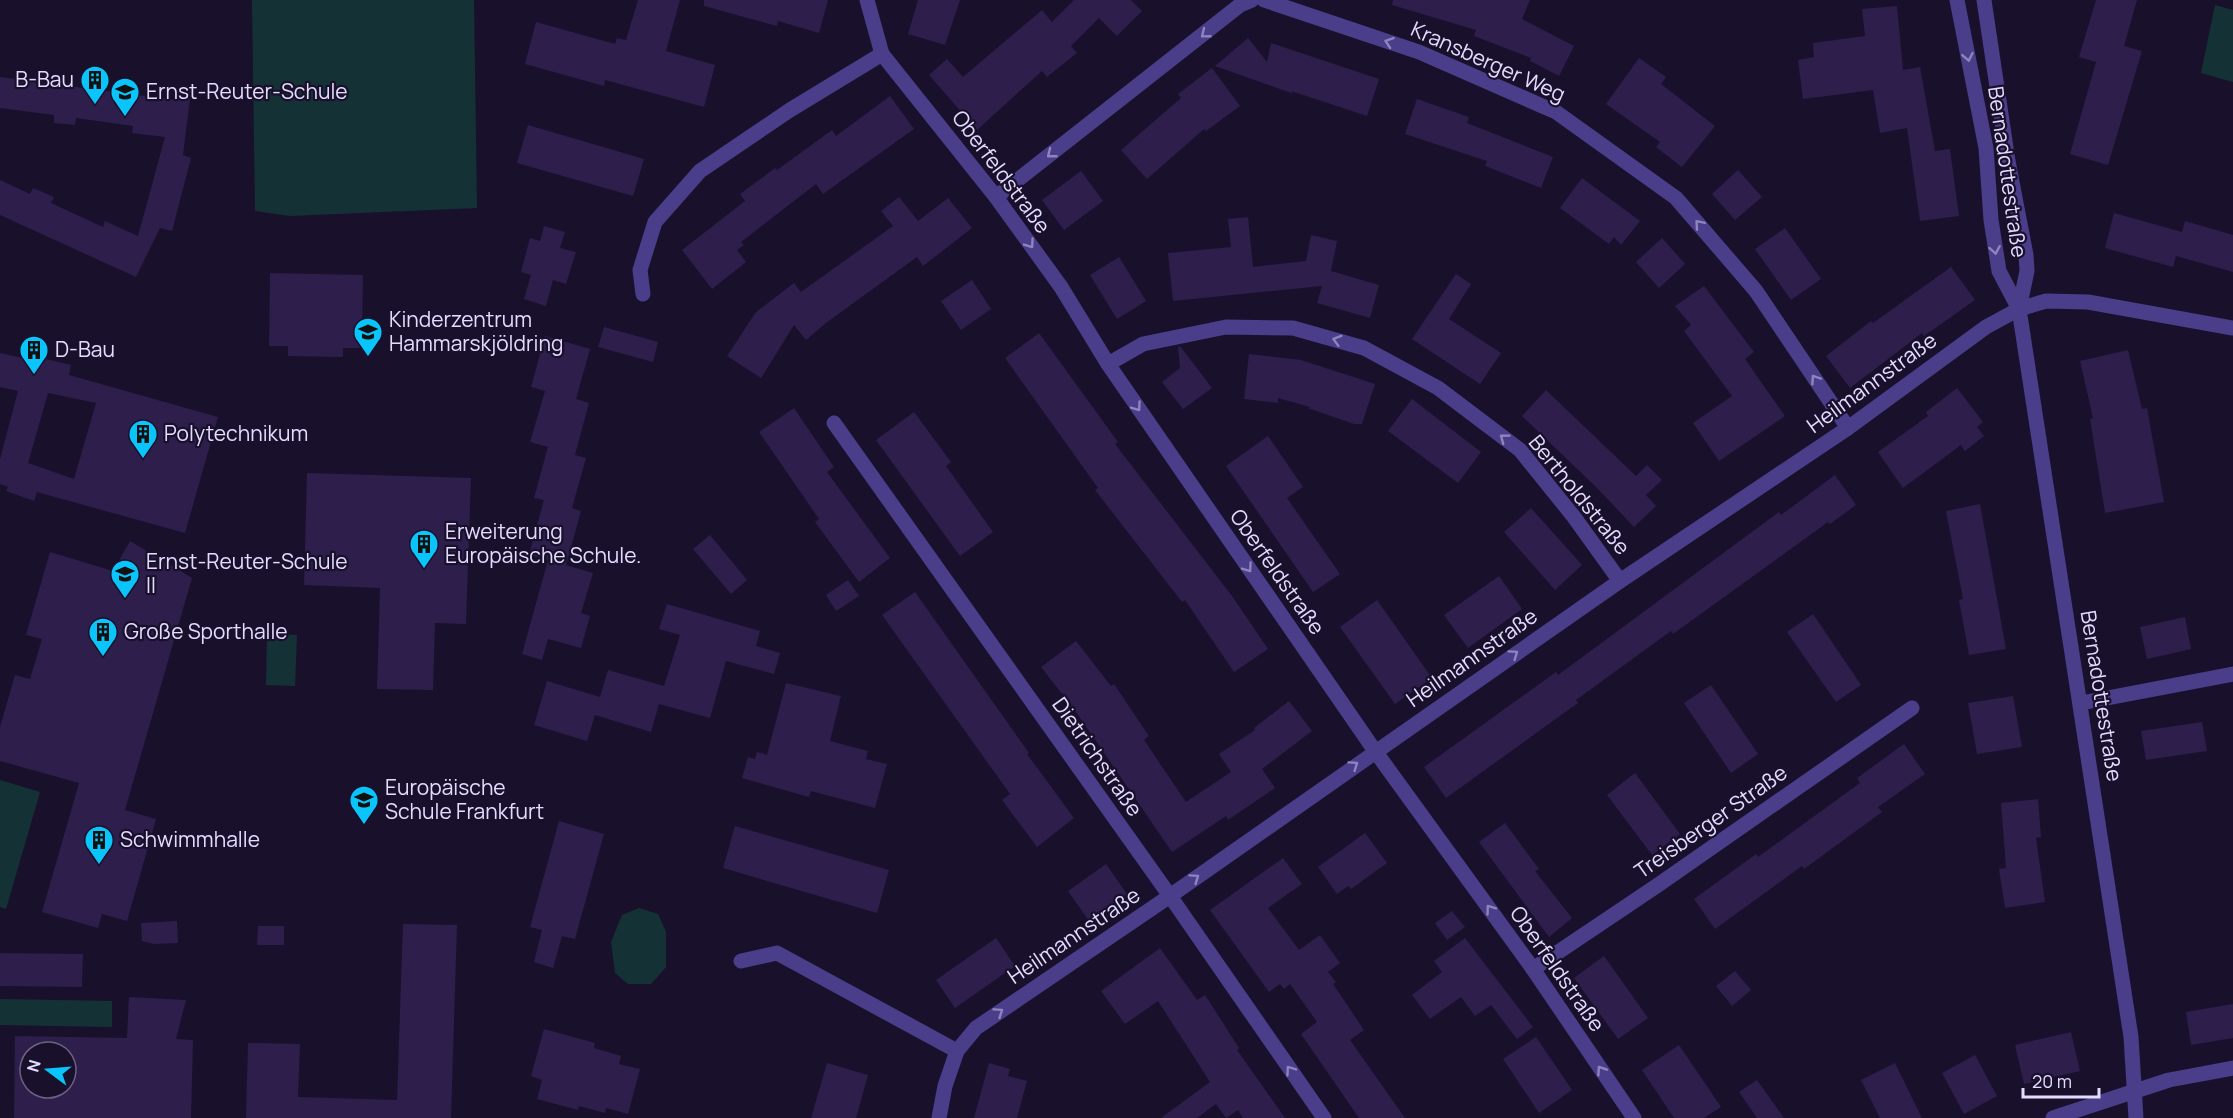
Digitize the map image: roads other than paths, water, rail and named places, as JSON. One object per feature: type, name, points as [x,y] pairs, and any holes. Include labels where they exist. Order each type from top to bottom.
[{"type":"street","name":"Oberfeldstraße","points":[[867,0],[882,54],[996,197],[1061,287],[1107,364],[1375,751],[1533,969],[1634,1118]]},
{"type":"street","points":[[996,197],[1119,103],[1240,5],[1252,0]]},
{"type":"street","name":"Kransberger Weg","points":[[1264,0],[1419,52],[1556,112],[1676,198],[1756,291],[1848,428]]},
{"type":"street","name":"Bernadottestraße","points":[[1957,0],[1986,148],[1990,220],[1999,271],[2019,309],[2131,1037],[2134,1090]]},
{"type":"street","name":"Bernadottestraße","points":[[1984,0],[2010,178],[2026,255],[2026,271],[2019,309]]},
{"type":"street","points":[[643,294],[640,270],[656,222],[700,171],[790,110],[882,54]]},
{"type":"street","points":[[2019,309],[2046,301],[2088,302],[2233,328]]},
{"type":"street","name":"Heilmannstraße","points":[[939,1118],[945,1086],[957,1051],[976,1028],[1170,896],[1620,581],[1848,428],[1986,327],[2019,309]]},
{"type":"street","name":"Bertholdstraße","points":[[1107,364],[1143,344],[1226,327],[1293,328],[1364,348],[1438,388],[1520,450],[1574,517],[1620,581]]},
{"type":"street","name":"Dietrichstraße","points":[[834,423],[1170,896],[1324,1118]]},
{"type":"street","points":[[2081,703],[2233,674]]},
{"type":"street","name":"Treisberger Straße","points":[[1533,969],[1912,708]]},
{"type":"street","points":[[741,961],[777,953],[957,1051]]},
{"type":"street","points":[[2053,1118],[2169,1080],[2233,1068]]},
{"type":"street","points":[[2128,1118],[2134,1090]]},
{"type":"street","points":[[2134,1090],[2136,1118]]},
{"type":"place","name":"B-Bau","points":[[95,106]]},
{"type":"place","name":"Ernst-Reuter-Schule","points":[[125,118]]},
{"type":"place","name":"Kinderzentrum Hammarskjöldring","points":[[368,358]]},
{"type":"place","name":"D-Bau","points":[[34,376]]},
{"type":"place","name":"Polytechnikum","points":[[143,460]]},
{"type":"place","name":"Erweiterung Europäische Schule.","points":[[424,570]]},
{"type":"place","name":"Ernst-Reuter-Schule II","points":[[125,600]]},
{"type":"place","name":"Große Sporthalle","points":[[103,658]]},
{"type":"place","name":"Europäische Schule Frankfurt","points":[[364,826]]},
{"type":"place","name":"Schwimmhalle","points":[[99,866]]}]
